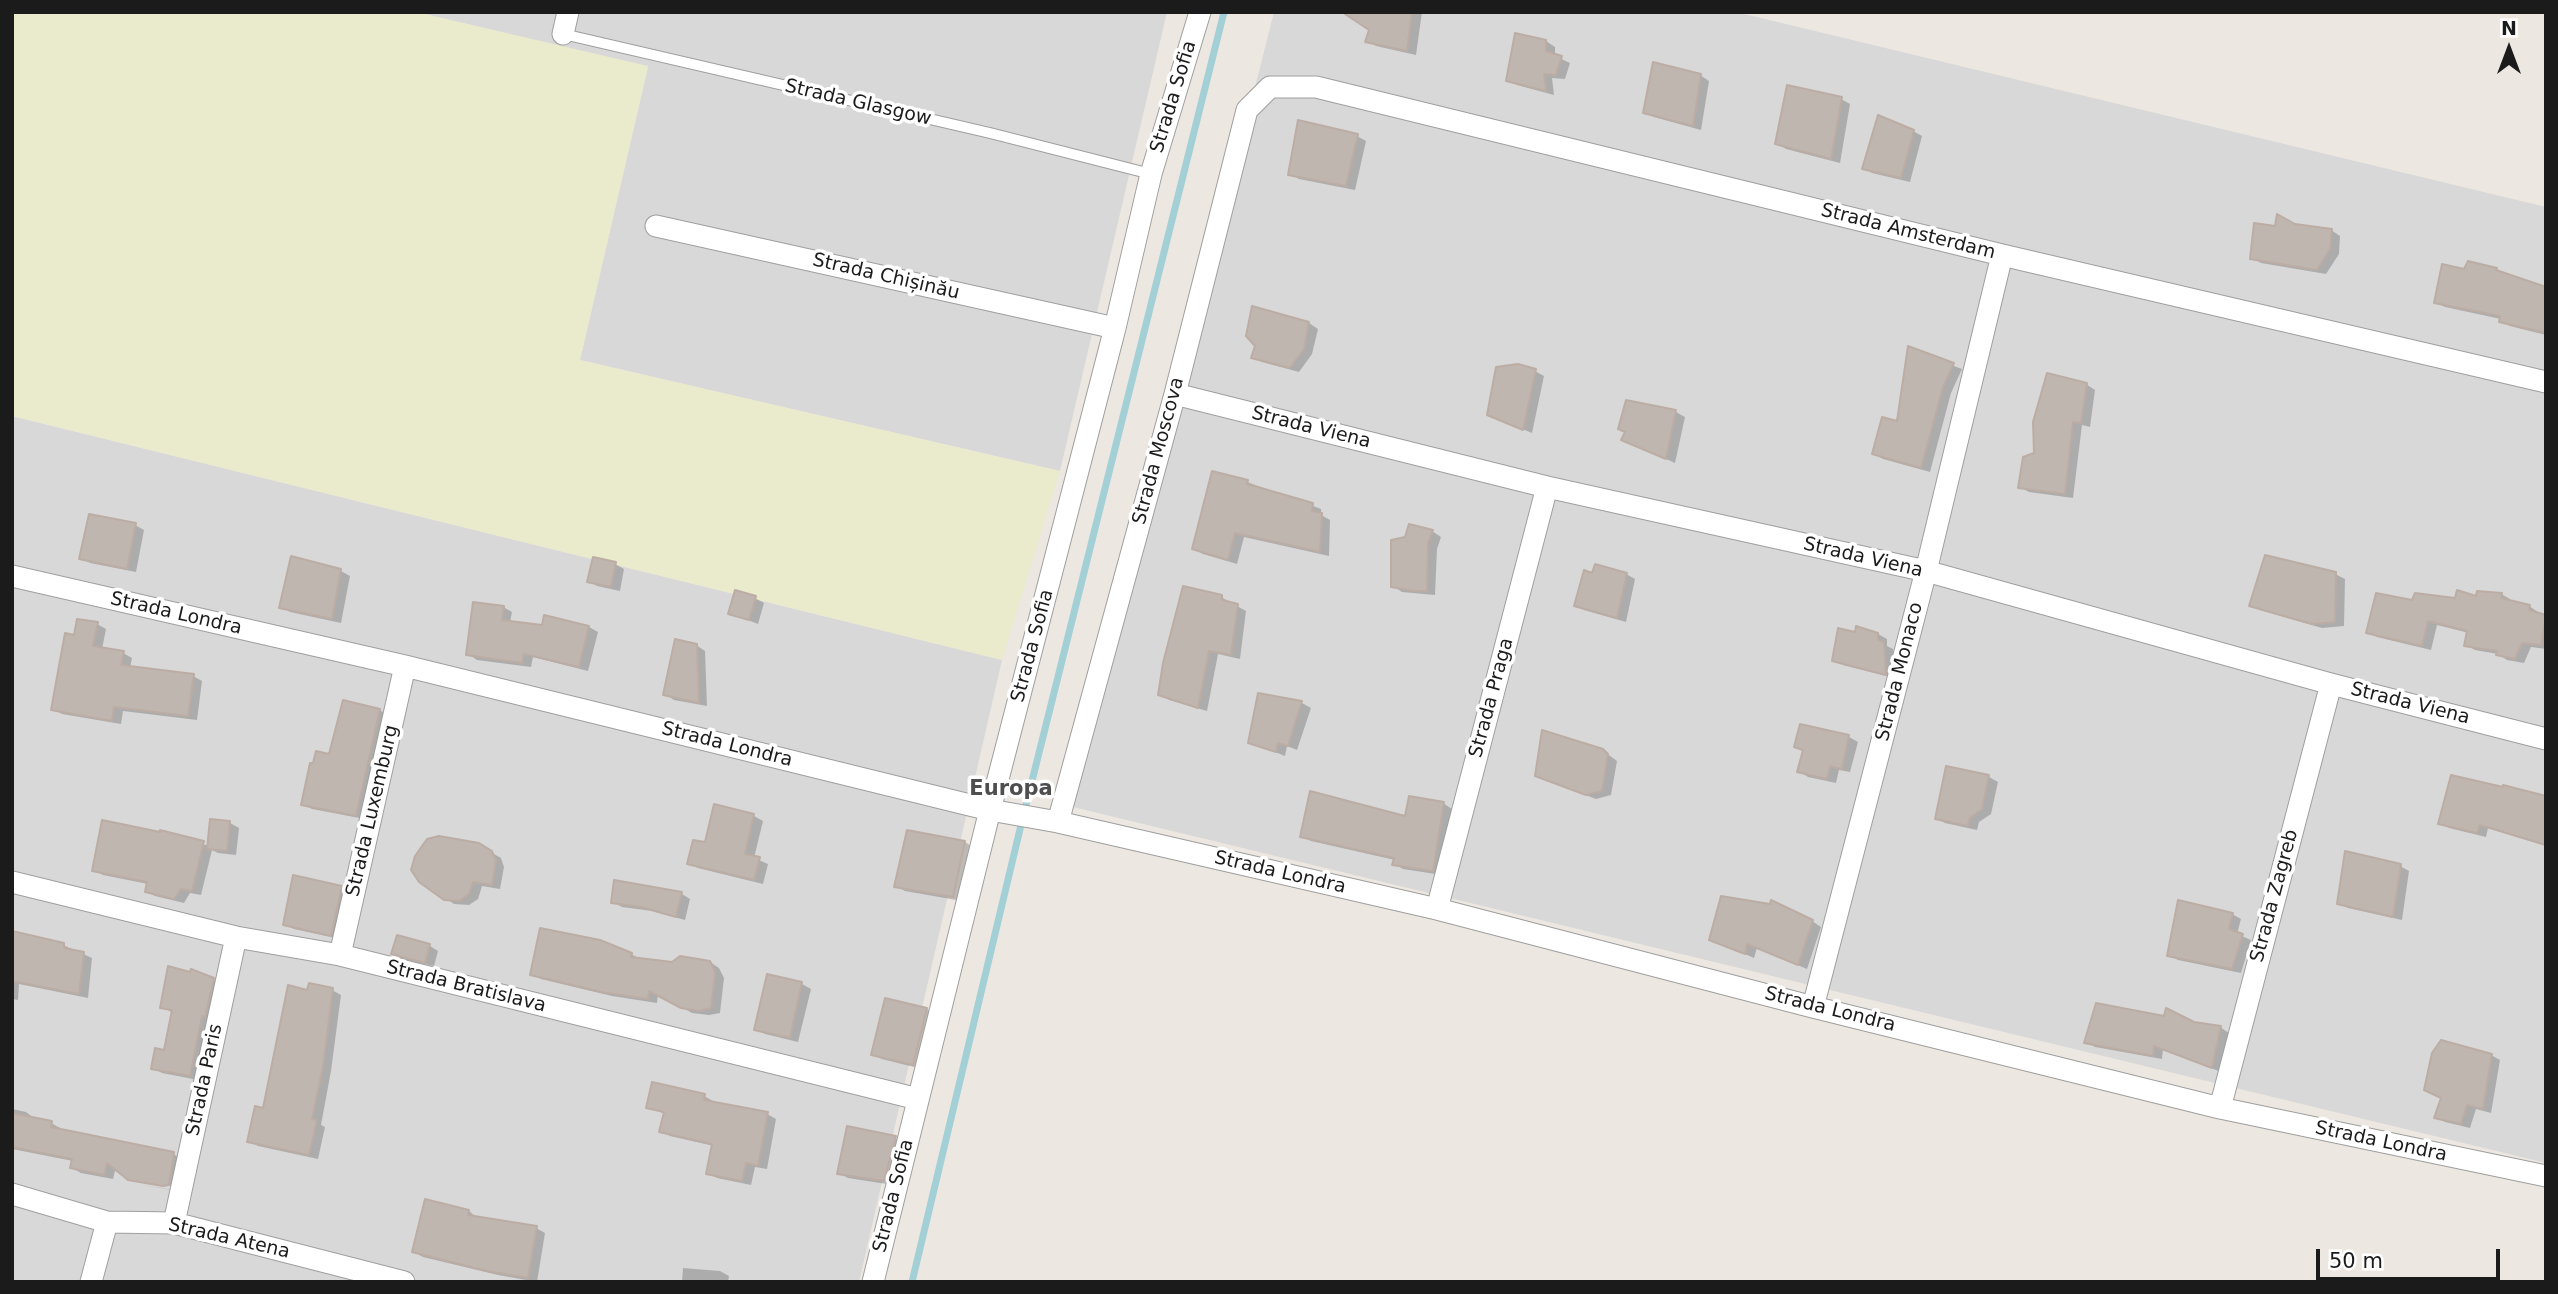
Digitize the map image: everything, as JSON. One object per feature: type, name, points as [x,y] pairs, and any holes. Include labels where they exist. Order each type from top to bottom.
[{"type":"street","points":[[564,34],[568,12]]},
{"type":"street","name":"Strada Sofia","points":[[873,1282],[918,1099],[999,811],[1152,174],[1200,12]]},
{"type":"street","name":"Strada Amsterdam","points":[[1270,87],[1316,87],[2002,255],[2546,382]]},
{"type":"street","name":"Strada Moscova","points":[[1048,821],[1175,394],[1247,110],[1270,87]]},
{"type":"street","name":"Strada Chișinău","points":[[656,226],[1115,328]]},
{"type":"street","name":"Strada Monaco","points":[[1813,1007],[1926,571],[2002,255]]},
{"type":"street","name":"Strada Viena","points":[[1175,394],[1547,488],[1926,571],[2331,684],[2546,739]]},
{"type":"street","name":"Strada Praga","points":[[1437,909],[1547,488]]},
{"type":"street","name":"Strada Londra","points":[[12,576],[405,666],[999,811],[1437,909],[1813,1007],[2220,1108],[2546,1176]]},
{"type":"street","name":"Strada Luxemburg","points":[[340,955],[405,666]]},
{"type":"street","name":"Strada Zagreb","points":[[2220,1108],[2331,684]]},
{"type":"street","name":"Strada Bratislava","points":[[12,882],[236,937],[340,955],[918,1099]]},
{"type":"street","name":"Strada Paris","points":[[174,1223],[236,937]]},
{"type":"street","name":"Strada Atena","points":[[12,1194],[107,1222],[174,1223],[343,1274],[404,1282]]},
{"type":"street","points":[[92,1282],[107,1222]]},
{"type":"lane","name":"Strada Glasgow","points":[[564,34],[990,133],[1152,174]]},
{"type":"shaded area","points":[[416,12],[1167,12],[1060,471],[580,360],[648,67]]},
{"type":"shaded area","points":[[1274,12],[1736,12],[2546,207],[2546,1163],[1073,807]]},
{"type":"shaded area","points":[[12,416],[1002,660],[859,1282],[12,1282]]},
{"type":"green space","points":[[12,12],[416,12],[648,66],[580,360],[1060,471],[1002,660],[12,416]]},
{"type":"building","points":[[1342,12],[1412,12],[1407,51],[1365,42],[1369,30]]},
{"type":"building","points":[[1515,33],[1546,40],[1546,51],[1562,56],[1556,75],[1544,74],[1546,91],[1506,81]]},
{"type":"building","points":[[1653,62],[1701,74],[1693,126],[1643,113]]},
{"type":"building","points":[[1787,85],[1842,97],[1831,159],[1775,144]]},
{"type":"building","points":[[1878,115],[1914,130],[1901,178],[1862,169]]},
{"type":"building","points":[[1298,120],[1358,134],[1346,186],[1288,175]]},
{"type":"building","points":[[2277,214],[2295,224],[2332,229],[2330,249],[2317,270],[2250,259],[2254,223],[2275,226]]},
{"type":"building","points":[[2468,261],[2497,268],[2496,270],[2546,287],[2546,333],[2499,322],[2500,316],[2434,303],[2442,264],[2464,269]]},
{"type":"building","points":[[1252,306],[1309,322],[1304,349],[1290,368],[1251,358],[1255,346],[1246,336]]},
{"type":"building","points":[[1908,346],[1954,363],[1943,387],[1921,468],[1872,454],[1882,417],[1897,421]]},
{"type":"building","points":[[1518,364],[1536,369],[1523,430],[1487,415],[1496,367]]},
{"type":"building","points":[[2047,373],[2087,383],[2081,423],[2073,422],[2065,494],[2018,488],[2023,457],[2034,453],[2033,422]]},
{"type":"building","points":[[1626,400],[1676,410],[1666,459],[1621,440],[1625,432],[1618,429]]},
{"type":"building","points":[[1212,471],[1248,480],[1247,484],[1313,503],[1312,511],[1322,513],[1320,552],[1235,533],[1228,560],[1192,549]]},
{"type":"building","points":[[89,514],[136,523],[127,569],[79,559]]},
{"type":"building","points":[[1409,524],[1433,530],[1428,543],[1427,591],[1391,587],[1391,540],[1405,537]]},
{"type":"building","points":[[2265,555],[2336,572],[2335,622],[2312,624],[2249,606]]},
{"type":"building","points":[[291,556],[341,569],[332,619],[279,608]]},
{"type":"building","points":[[593,557],[616,562],[611,587],[587,582]]},
{"type":"building","points":[[1595,564],[1627,573],[1617,618],[1574,606],[1584,570],[1592,573]]},
{"type":"building","points":[[1183,586],[1222,595],[1222,600],[1238,604],[1231,655],[1209,651],[1198,708],[1158,695],[1163,663]]},
{"type":"building","points":[[735,590],[756,596],[749,620],[728,614]]},
{"type":"building","points":[[2457,590],[2476,596],[2477,591],[2502,593],[2501,598],[2530,605],[2529,610],[2546,615],[2541,645],[2522,643],[2515,659],[2496,655],[2497,651],[2464,646],[2467,631],[2428,621],[2422,646],[2366,633],[2376,593],[2412,600],[2415,593],[2455,598]]},
{"type":"building","points":[[473,602],[504,606],[502,620],[542,625],[544,615],[589,626],[579,667],[524,654],[522,663],[466,655]]},
{"type":"building","points":[[77,619],[98,622],[93,646],[124,651],[121,665],[194,674],[188,716],[114,707],[112,721],[51,710],[65,633],[74,635]]},
{"type":"building","points":[[1856,626],[1878,633],[1878,640],[1884,642],[1886,675],[1832,661],[1838,628],[1855,632]]},
{"type":"building","points":[[675,639],[697,644],[699,703],[663,695]]},
{"type":"building","points":[[1258,693],[1302,701],[1288,746],[1278,743],[1276,752],[1248,743]]},
{"type":"building","points":[[343,700],[380,709],[356,816],[301,805],[310,763],[313,763],[316,751],[329,754]]},
{"type":"building","points":[[1800,724],[1849,735],[1842,769],[1830,766],[1827,779],[1797,772],[1803,750],[1794,747]]},
{"type":"building","points":[[1542,730],[1603,749],[1608,754],[1602,791],[1586,795],[1535,776]]},
{"type":"building","points":[[1946,766],[1989,775],[1982,809],[1970,818],[1968,826],[1935,819]]},
{"type":"building","points":[[2451,775],[2546,796],[2546,845],[2480,825],[2477,833],[2438,824]]},
{"type":"building","points":[[1310,791],[1405,816],[1409,796],[1444,802],[1433,871],[1392,865],[1394,858],[1300,837]]},
{"type":"building","points":[[714,804],[754,814],[745,854],[760,857],[754,880],[687,864],[693,840],[705,842]]},
{"type":"building","points":[[210,819],[230,821],[227,851],[207,849]]},
{"type":"building","points":[[102,820],[204,841],[192,891],[181,889],[174,899],[145,892],[147,882],[92,871]]},
{"type":"building","points":[[907,830],[965,841],[953,897],[894,887]]},
{"type":"building","points":[[439,836],[479,843],[492,851],[496,861],[492,885],[473,882],[469,894],[459,901],[444,900],[419,882],[411,870],[415,856],[427,839]]},
{"type":"building","points":[[2345,851],[2401,864],[2393,917],[2337,904]]},
{"type":"building","points":[[293,875],[342,886],[331,936],[283,925]]},
{"type":"building","points":[[614,880],[682,892],[676,917],[641,907],[611,903]]},
{"type":"building","points":[[1721,896],[1770,904],[1771,900],[1813,920],[1798,965],[1747,944],[1745,954],[1709,940]]},
{"type":"building","points":[[2178,900],[2233,913],[2229,929],[2243,934],[2232,969],[2167,956]]},
{"type":"building","points":[[540,928],[600,940],[632,953],[631,957],[672,962],[680,956],[710,961],[715,972],[711,1008],[699,1011],[681,1008],[649,991],[648,999],[601,992],[530,975]]},
{"type":"building","points":[[12,931],[64,943],[64,948],[84,952],[79,994],[12,981]]},
{"type":"building","points":[[397,935],[430,944],[425,963],[391,954]]},
{"type":"building","points":[[168,966],[190,972],[191,969],[214,978],[205,1017],[202,1016],[190,1076],[151,1069],[155,1048],[164,1050],[172,1010],[160,1008]]},
{"type":"building","points":[[767,974],[802,982],[790,1038],[754,1030]]},
{"type":"building","points":[[309,983],[333,988],[323,1066],[312,1119],[317,1120],[309,1155],[247,1142],[255,1106],[263,1108],[288,985],[307,990]]},
{"type":"building","points":[[885,998],[927,1008],[913,1065],[871,1055]]},
{"type":"building","points":[[2096,1003],[2164,1016],[2166,1008],[2194,1022],[2221,1026],[2212,1068],[2154,1046],[2153,1056],[2084,1043]]},
{"type":"building","points":[[2441,1040],[2492,1054],[2483,1109],[2467,1105],[2461,1124],[2434,1118],[2441,1098],[2424,1090],[2432,1053]]},
{"type":"building","points":[[652,1082],[705,1094],[704,1100],[768,1112],[758,1166],[746,1163],[742,1181],[706,1174],[712,1144],[659,1132],[664,1112],[646,1108]]},
{"type":"building","points":[[12,1113],[52,1121],[51,1127],[174,1152],[169,1185],[128,1180],[107,1163],[104,1175],[70,1168],[72,1159],[12,1147]]},
{"type":"building","points":[[847,1126],[896,1136],[884,1181],[837,1174]]},
{"type":"building","points":[[425,1199],[469,1210],[468,1215],[537,1226],[528,1278],[487,1271],[412,1252]]},
{"type":"waterway","points":[[912,1282],[1021,825],[1224,12]]},
{"type":"district","name":"Europa","points":[[1011,790]]}]
